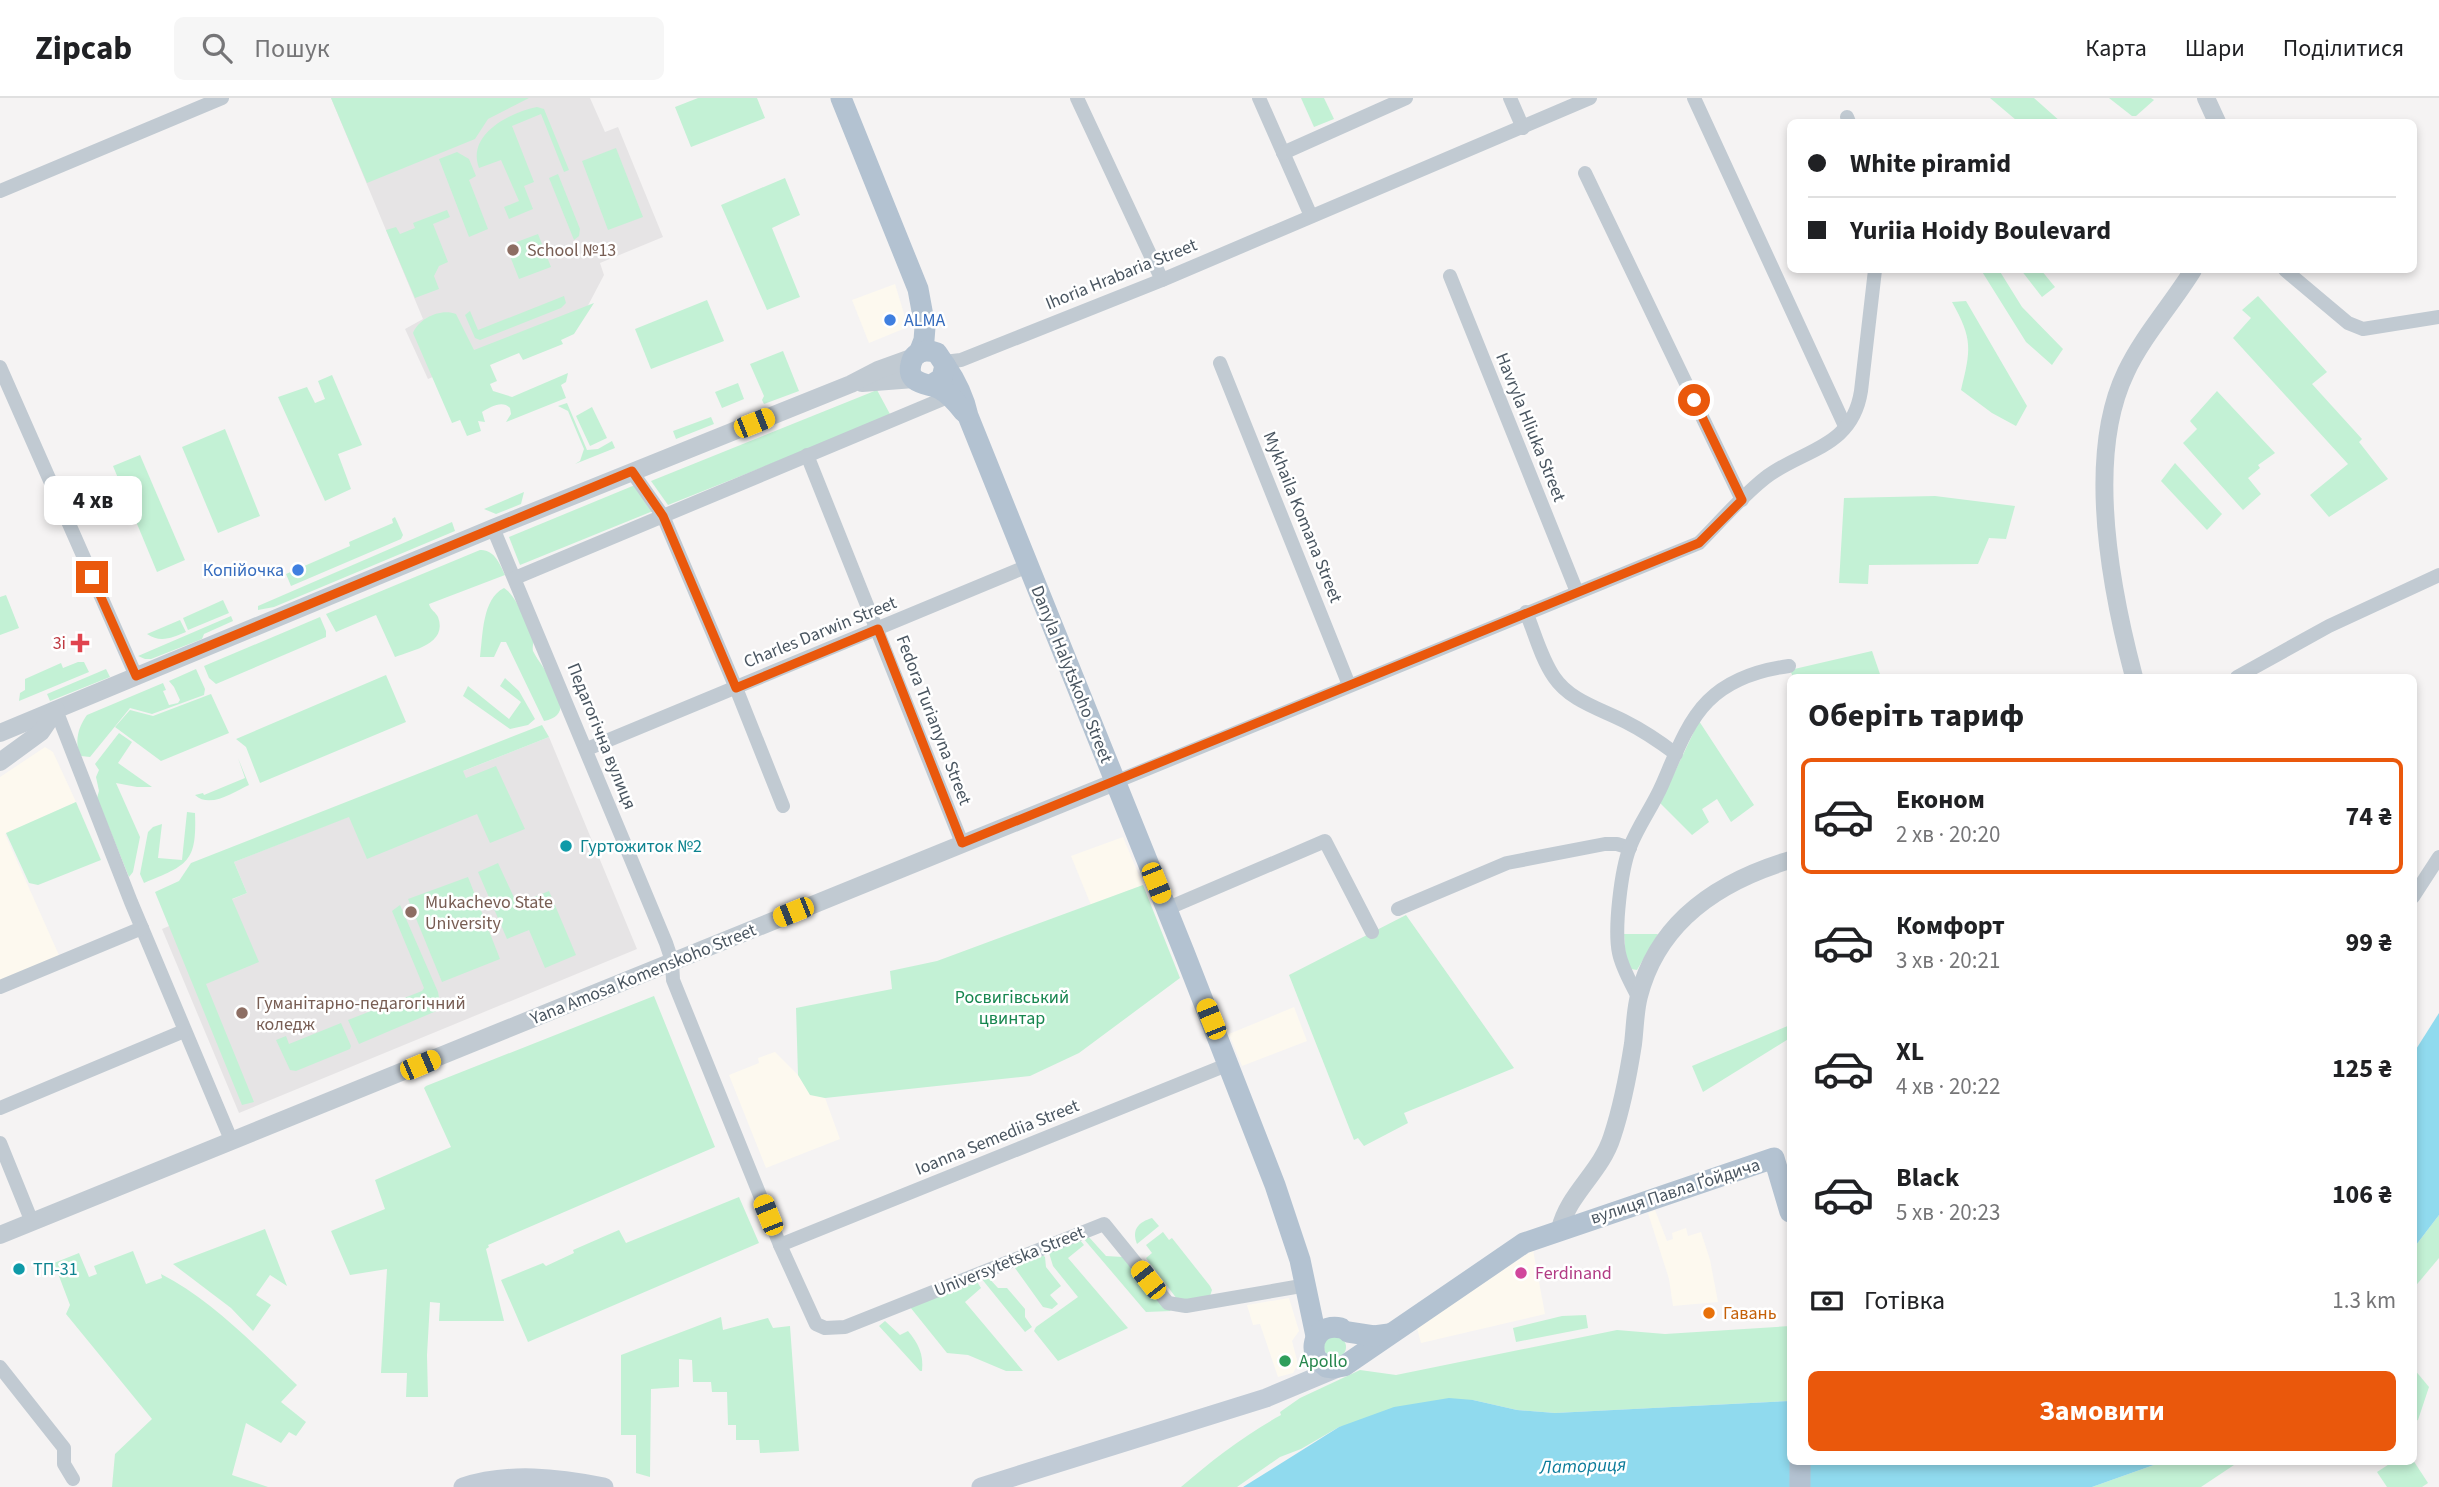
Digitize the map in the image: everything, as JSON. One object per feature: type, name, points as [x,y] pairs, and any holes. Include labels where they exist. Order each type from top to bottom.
[{"type":"main road","name":"Danyla Halytskoho Street","points":[[841,98],[918,289],[933,316],[940,337],[943,361],[957,383],[1229,1064],[1284,1210],[1307,1285],[1315,1344]]},
{"type":"main road","name":"Danyla Halytskoho Street","points":[[916,355],[924,340],[925,327],[918,289]]},
{"type":"main road","points":[[931,351],[943,361],[942,378],[922,382],[910,365],[916,355],[931,351]]},
{"type":"main road","name":"Danyla Halytskoho Street","points":[[922,382],[950,396],[968,416]]},
{"type":"main road","name":"вулиця Павла Ґойдича","points":[[1560,1229],[1781,1156],[1787,1193]]},
{"type":"main road","points":[[981,1487],[1306,1383],[1344,1365],[1524,1243],[1560,1229]]},
{"type":"main road","name":"Danyla Halytskoho Street","points":[[1307,1285],[1326,1318],[1344,1330]]},
{"type":"main road","points":[[1306,1383],[1313,1363],[1315,1344],[1327,1328],[1374,1336],[1389,1334]]},
{"type":"main road","points":[[1315,1344],[1321,1363],[1333,1368],[1344,1365],[1355,1351],[1355,1344],[1344,1330]]},
{"type":"main road","points":[[1800,1465],[1800,1487]]},
{"type":"main road","points":[[463,1487],[521,1478],[555,1479],[604,1487]]},
{"type":"street","points":[[1077,98],[1162,280]]},
{"type":"street","points":[[1259,98],[1311,216]]},
{"type":"street","points":[[1283,153],[1406,98]]},
{"type":"street","points":[[1510,98],[1523,128]]},
{"type":"street","name":"Ihoria Hrabaria Street","points":[[943,361],[961,360],[1162,280],[1590,98]]},
{"type":"street","points":[[1694,98],[1845,426]]},
{"type":"street","points":[[2206,98],[2216,119]]},
{"type":"street","points":[[0,191],[214,99]]},
{"type":"street","points":[[1585,173],[1742,500]]},
{"type":"street","name":"Yana Amosa Komenskoho Street","points":[[0,1235],[1699,543],[1769,475],[1818,450],[1853,416],[1859,404],[1875,273]]},
{"type":"street","points":[[2133,674],[2117,604],[2109,552],[2106,506],[2107,432],[2113,404],[2126,372],[2191,273]]},
{"type":"street","points":[[2289,273],[2348,323],[2363,329],[2439,317]]},
{"type":"street","name":"Havryla Hliuka Street","points":[[1450,276],[1577,592]]},
{"type":"street","points":[[0,733],[916,355]]},
{"type":"street","name":"Mykhaila Komana Street","points":[[1220,363],[1349,685]]},
{"type":"street","points":[[0,367],[136,676]]},
{"type":"street","points":[[851,384],[881,380],[922,382]]},
{"type":"street","points":[[515,578],[950,396]]},
{"type":"street","name":"Fedora Turianyna Street","points":[[807,455],[962,843]]},
{"type":"street","points":[[632,471],[663,516],[783,806]]},
{"type":"street","name":"Педагогічна вулиця","points":[[493,528],[587,749],[672,961],[673,979],[778,1240]]},
{"type":"street","name":"Charles Darwin Street","points":[[587,749],[1028,566]]},
{"type":"street","points":[[2242,674],[2329,626],[2439,575]]},
{"type":"street","points":[[1527,612],[1547,664],[1555,679],[1567,691],[1583,702],[1628,723],[1676,754]]},
{"type":"street","points":[[1638,997],[1620,955],[1618,939],[1619,905],[1630,848],[1653,807],[1695,716],[1708,701],[1745,676],[1765,669],[1789,666]]},
{"type":"street","points":[[0,762],[41,732],[56,710]]},
{"type":"street","points":[[56,710],[142,928],[232,1142]]},
{"type":"street","points":[[1166,909],[1325,841],[1372,932]]},
{"type":"street","points":[[1398,909],[1507,863],[1605,844],[1630,848]]},
{"type":"street","points":[[2417,891],[2439,857]]},
{"type":"street","points":[[1560,1229],[1566,1209],[1600,1162],[1611,1141],[1627,1083],[1638,997],[1650,965],[1676,923],[1702,901],[1737,881],[1787,861]]},
{"type":"street","points":[[0,988],[142,928]]},
{"type":"street","points":[[0,1108],[184,1031]]},
{"type":"street","name":"Ioanna Semediia Street","points":[[778,1240],[1229,1064]]},
{"type":"street","points":[[0,1143],[32,1222]]},
{"type":"street","name":"Universytetska Street","points":[[778,1240],[810,1314],[816,1324],[825,1328],[845,1327],[1104,1224],[1168,1303],[1186,1306],[1307,1285]]},
{"type":"street","points":[[0,1367],[64,1448],[64,1464],[74,1479]]},
{"type":"shaded area","name":"School №13","points":[[331,98],[590,98],[605,132],[618,127],[663,237],[600,263],[604,275],[583,315],[428,379],[405,329],[423,319]]},
{"type":"shaded area","points":[[895,284],[908,327],[869,343],[852,300]]},
{"type":"shaded area","name":"Mukachevo State University","points":[[549,737],[637,949],[239,1113],[162,929],[247,893],[234,862]]},
{"type":"shaded area","points":[[45,747],[53,752],[76,802],[5,834],[62,962],[0,988],[0,777]]},
{"type":"shaded area","points":[[1123,837],[1143,885],[1091,905],[1071,856]]},
{"type":"shaded area","points":[[1294,1007],[1307,1041],[1242,1066],[1229,1034]]},
{"type":"shaded area","points":[[775,1052],[798,1075],[810,1094],[825,1098],[840,1139],[766,1168],[729,1075],[759,1063],[758,1058]]},
{"type":"shaded area","points":[[1655,1210],[1667,1241],[1673,1239],[1672,1233],[1686,1228],[1688,1236],[1701,1232],[1710,1260],[1718,1302],[1673,1306],[1669,1279],[1648,1213]]},
{"type":"shaded area","points":[[1533,1250],[1545,1314],[1421,1343],[1417,1328]]},
{"type":"shaded area","points":[[1289,1298],[1299,1331],[1292,1341],[1298,1364],[1293,1373],[1278,1377],[1260,1324],[1253,1325],[1247,1305]]},
{"type":"green space","points":[[331,98],[529,98],[488,119],[475,139],[367,183]]},
{"type":"green space","points":[[698,98],[757,98],[765,118],[691,147],[675,107]]},
{"type":"green space","points":[[1301,98],[1324,98],[1334,119],[1314,127]]},
{"type":"green space","points":[[1990,98],[2034,98],[2058,119],[2015,119]]},
{"type":"green space","points":[[2109,98],[2154,100],[2136,116],[2132,116]]},
{"type":"green space","points":[[537,107],[544,109],[569,170],[564,172],[541,114],[512,126],[534,182],[524,186],[533,209],[509,219],[504,207],[519,201],[501,160],[479,168],[479,145],[493,127],[515,114]]},
{"type":"green space","points":[[616,148],[643,217],[608,230],[582,161]]},
{"type":"green space","points":[[457,152],[469,159],[476,176],[469,180],[488,229],[469,237],[439,159]]},
{"type":"green space","points":[[558,174],[580,229],[579,236],[574,240],[549,178]]},
{"type":"green space","points":[[785,178],[800,215],[772,228],[800,297],[767,310],[721,205]]},
{"type":"green space","points":[[447,210],[450,217],[433,224],[448,262],[439,266],[434,276],[439,289],[415,298],[386,230],[396,227],[400,234],[415,228],[413,223]]},
{"type":"green space","points":[[538,234],[551,267],[519,279],[506,246]]},
{"type":"green space","points":[[1983,273],[2001,273],[2022,307],[2063,349],[2052,365],[2026,342]]},
{"type":"green space","points":[[2023,273],[2043,273],[2055,287],[2042,297]]},
{"type":"green space","points":[[564,296],[566,303],[561,308],[480,340],[475,338],[465,315],[470,311],[478,330]]},
{"type":"green space","points":[[2258,296],[2327,372],[2312,384],[2362,439],[2359,442],[2388,479],[2329,517],[2310,495],[2348,464],[2233,338],[2251,318],[2242,310]]},
{"type":"green space","points":[[707,300],[724,341],[651,369],[635,329]]},
{"type":"green space","points":[[1966,301],[2027,406],[2016,426],[1992,413],[1961,390],[1968,345],[1964,326],[1952,302]]},
{"type":"green space","points":[[594,303],[574,334],[561,340],[563,344],[523,360],[519,353],[490,365],[497,381],[490,384],[493,391],[512,397],[568,373],[566,382],[561,385],[566,398],[506,422],[511,414],[510,408],[500,404],[493,406],[482,412],[485,422],[478,421],[481,431],[467,436],[460,420],[452,423],[413,333],[420,323],[437,313],[456,314],[474,350]]},
{"type":"green space","points":[[783,351],[799,391],[764,404],[764,396],[750,364]]},
{"type":"green space","points":[[332,375],[362,445],[338,454],[351,489],[325,501],[278,397],[307,387],[315,403],[325,399],[318,381]]},
{"type":"green space","points":[[738,383],[744,399],[722,408],[715,392]]},
{"type":"green space","points":[[877,390],[891,416],[668,505],[651,481]]},
{"type":"green space","points":[[2217,391],[2275,453],[2258,465],[2260,468],[2248,478],[2261,494],[2243,510],[2183,443],[2197,429],[2190,421]]},
{"type":"green space","points":[[567,403],[587,450],[598,449],[612,441],[615,448],[575,464],[580,461],[584,449],[568,411],[558,406]]},
{"type":"green space","points":[[592,407],[607,438],[590,446],[576,416]]},
{"type":"green space","points":[[711,417],[714,424],[676,439],[673,431]]},
{"type":"green space","points":[[225,429],[260,516],[218,533],[182,447]]},
{"type":"green space","points":[[140,455],[185,560],[157,572],[113,466]]},
{"type":"green space","points":[[2175,463],[2222,514],[2207,530],[2161,481]]},
{"type":"green space","points":[[635,485],[653,511],[520,565],[509,537]]},
{"type":"green space","points":[[524,492],[521,504],[496,514],[484,509]]},
{"type":"green space","points":[[1935,496],[2015,506],[2006,539],[1989,538],[1978,564],[1869,565],[1868,584],[1839,583],[1844,498]]},
{"type":"green space","points":[[395,517],[403,535],[401,539],[291,586],[286,574],[350,546],[349,542],[393,523],[392,519]]},
{"type":"green space","points":[[452,522],[455,531],[274,607],[258,610],[258,606]]},
{"type":"green space","points":[[480,550],[493,555],[505,575],[429,604],[438,617],[440,626],[434,640],[419,648],[395,657],[376,615],[336,632],[326,614]]},
{"type":"green space","points":[[504,588],[522,611],[533,641],[533,651],[551,679],[560,700],[560,709],[555,716],[544,721],[506,642],[501,642],[494,657],[480,657],[483,628],[491,600]]},
{"type":"green space","points":[[6,595],[19,628],[0,635],[0,597]]},
{"type":"green space","points":[[223,600],[229,613],[188,630],[183,618]]},
{"type":"green space","points":[[231,616],[233,621],[204,634],[202,639],[151,659],[138,656]]},
{"type":"green space","points":[[320,617],[326,637],[216,684],[209,678],[204,666]]},
{"type":"green space","points":[[180,620],[186,632],[161,639],[147,634]]},
{"type":"green space","points":[[1872,651],[1880,674],[1792,674],[1790,670]]},
{"type":"green space","points":[[84,662],[89,672],[19,701],[20,693],[25,690],[25,679],[61,663],[63,668]]},
{"type":"green space","points":[[106,669],[110,677],[50,701],[47,694]]},
{"type":"green space","points":[[196,669],[205,689],[204,695],[152,714],[130,708],[90,757],[81,756],[78,735],[87,715],[163,683],[166,690],[163,691],[169,705],[178,703],[180,700],[169,681]]},
{"type":"green space","points":[[386,675],[406,722],[260,783],[246,747],[236,739]]},
{"type":"green space","points":[[505,678],[519,691],[535,719],[528,725],[510,729],[463,696],[468,686],[509,719],[521,702],[500,686]]},
{"type":"green space","points":[[211,694],[229,733],[161,761],[115,727],[130,710],[153,716]]},
{"type":"green space","points":[[1699,721],[1754,805],[1731,822],[1717,799],[1702,809],[1709,822],[1692,835],[1660,803]]},
{"type":"green space","points":[[542,725],[549,737],[463,771],[466,778],[496,766],[525,829],[490,843],[477,814],[367,859],[349,817],[234,862],[247,893],[232,899],[259,962],[206,984],[254,1102],[242,1105],[155,892],[179,881],[191,863]]},
{"type":"green space","points":[[119,733],[132,742],[118,763],[152,787],[116,783],[140,837],[133,872],[129,877],[97,798],[99,791],[96,777],[99,770],[95,764]]},
{"type":"green space","points":[[238,758],[249,785],[215,800],[201,799],[195,795],[204,795],[245,778]]},
{"type":"green space","points":[[76,802],[101,860],[38,885],[29,883],[6,833]]},
{"type":"green space","points":[[187,812],[195,813],[195,829],[194,842],[187,860],[171,871],[144,883],[140,874],[148,832],[162,824],[158,858],[182,860]]},
{"type":"green space","points":[[498,863],[517,904],[549,891],[576,955],[545,968],[529,930],[507,939],[478,872]]},
{"type":"green space","points":[[468,877],[500,959],[442,982],[408,899]]},
{"type":"green space","name":"Росвигівський цвинтар","points":[[1143,885],[1180,978],[1079,1053],[1030,1076],[825,1098],[810,1095],[798,1075],[796,1008],[892,989],[890,971],[937,961]]},
{"type":"green space","points":[[400,905],[438,992],[441,1009],[359,1044],[348,1020],[424,988],[392,911]]},
{"type":"green space","points":[[1406,915],[1514,1068],[1404,1113],[1408,1123],[1364,1146],[1358,1138],[1354,1140],[1289,975]]},
{"type":"green space","points":[[1624,934],[1658,934],[1637,970],[1631,969],[1626,961]]},
{"type":"green space","points":[[654,996],[715,1147],[488,1245],[486,1249],[504,1321],[439,1321],[440,1303],[430,1302],[428,1397],[406,1397],[407,1373],[381,1373],[387,1269],[350,1275],[331,1231],[385,1209],[375,1180],[451,1147],[424,1088],[426,1086]]},
{"type":"green space","points":[[341,1023],[350,1049],[296,1071],[290,1070],[276,1040],[286,1036],[289,1044]]},
{"type":"green space","points":[[1787,1026],[1787,1040],[1703,1092],[1692,1066]]},
{"type":"green space","points":[[739,1197],[759,1243],[528,1342],[501,1280],[543,1263],[546,1266],[574,1253],[573,1250],[619,1230],[626,1243]]},
{"type":"green space","points":[[2439,1215],[2439,1258],[2417,1284],[2417,1244]]},
{"type":"green space","points":[[1152,1218],[1159,1226],[1137,1244],[1137,1227]]},
{"type":"green space","points":[[265,1229],[287,1286],[270,1275],[256,1295],[271,1305],[253,1331],[231,1308],[173,1264]]},
{"type":"green space","points":[[1163,1232],[1169,1240],[1172,1238],[1210,1286],[1210,1296],[1181,1301],[1177,1299],[1146,1258],[1152,1253],[1146,1245]]},
{"type":"green space","points":[[1088,1236],[1106,1256],[1123,1257],[1156,1299],[1171,1311],[1146,1312],[1083,1238]]},
{"type":"green space","points":[[1079,1239],[1084,1245],[1068,1258],[1128,1328],[1058,1361],[1034,1331],[1078,1297],[1053,1266],[1049,1253]]},
{"type":"green space","points":[[133,1251],[146,1284],[162,1278],[161,1274],[198,1297],[297,1385],[281,1402],[306,1422],[296,1436],[289,1432],[281,1443],[246,1423],[232,1475],[268,1487],[112,1487],[115,1454],[152,1419],[66,1314],[70,1305],[54,1263],[79,1253],[89,1277],[97,1274],[94,1266]]},
{"type":"green space","points":[[1042,1254],[1046,1267],[1061,1286],[1050,1295],[1058,1304],[1052,1309],[1043,1307],[1015,1268],[1015,1265]]},
{"type":"green space","points":[[986,1275],[998,1288],[1007,1288],[1025,1309],[1025,1317],[1032,1327],[1025,1332],[981,1278]]},
{"type":"green space","points":[[976,1280],[981,1288],[965,1302],[1023,1371],[1006,1371],[968,1355],[947,1353],[910,1307]]},
{"type":"green space","points":[[1586,1315],[1588,1328],[1516,1342],[1513,1328],[1562,1316]]},
{"type":"green space","points":[[721,1317],[723,1330],[768,1318],[773,1328],[790,1326],[799,1451],[760,1453],[759,1440],[736,1440],[736,1425],[728,1425],[727,1392],[712,1392],[711,1382],[693,1382],[692,1360],[679,1359],[679,1387],[651,1389],[650,1477],[636,1473],[636,1435],[621,1435],[621,1355]]},
{"type":"green space","points":[[885,1321],[900,1335],[908,1331],[912,1335],[921,1354],[922,1371],[879,1326]]},
{"type":"green space","points":[[1787,1326],[1787,1401],[1555,1413],[1517,1410],[1473,1400],[1339,1427],[1301,1449],[1280,1457],[1237,1487],[1181,1487],[1229,1448],[1281,1415],[1280,1412],[1300,1398],[1360,1370],[1396,1375],[1617,1330],[1665,1334]]},
{"type":"green space","points":[[1335,1336],[1345,1343],[1346,1347],[1339,1357],[1335,1358],[1325,1351],[1324,1347],[1331,1337]]},
{"type":"green space","points":[[2417,1373],[2429,1387],[2417,1420]]},
{"type":"green space","points":[[2154,1465],[2234,1465],[2201,1487],[2092,1487]]},
{"type":"green space","points":[[2388,1465],[2416,1465],[2428,1483],[2422,1487],[2387,1487],[2377,1472]]},
{"type":"water","points":[[2439,1013],[2439,1215],[2417,1244],[2417,1048]]},
{"type":"water","name":"Латориця","points":[[1449,1398],[1473,1400],[1517,1410],[1555,1413],[1787,1401],[1787,1465],[2154,1465],[2092,1487],[1243,1487],[1339,1427],[1394,1407]]},
{"type":"place","name":"School №13","points":[[513,250]]},
{"type":"place","name":"ALMA","points":[[890,320]]},
{"type":"place","name":"Копійочка","points":[[298,570]]},
{"type":"place","name":"3i","points":[[80,643]]},
{"type":"place","name":"Гуртожиток №2","points":[[566,846]]},
{"type":"place","name":"Mukachevo State University","points":[[411,912]]},
{"type":"place","name":"Гуманітарно-педагогічний коледж","points":[[242,1013]]},
{"type":"place","name":"ТП-31","points":[[19,1269]]},
{"type":"place","name":"Ferdinand","points":[[1521,1273]]},
{"type":"place","name":"Гавань","points":[[1709,1313]]},
{"type":"place","name":"Apollo","points":[[1285,1361]]},
{"type":"route","points":[[92,577],[136,676],[632,471],[663,516],[736,688],[878,629],[962,843],[1699,543],[1742,500],[1694,400]]}]
